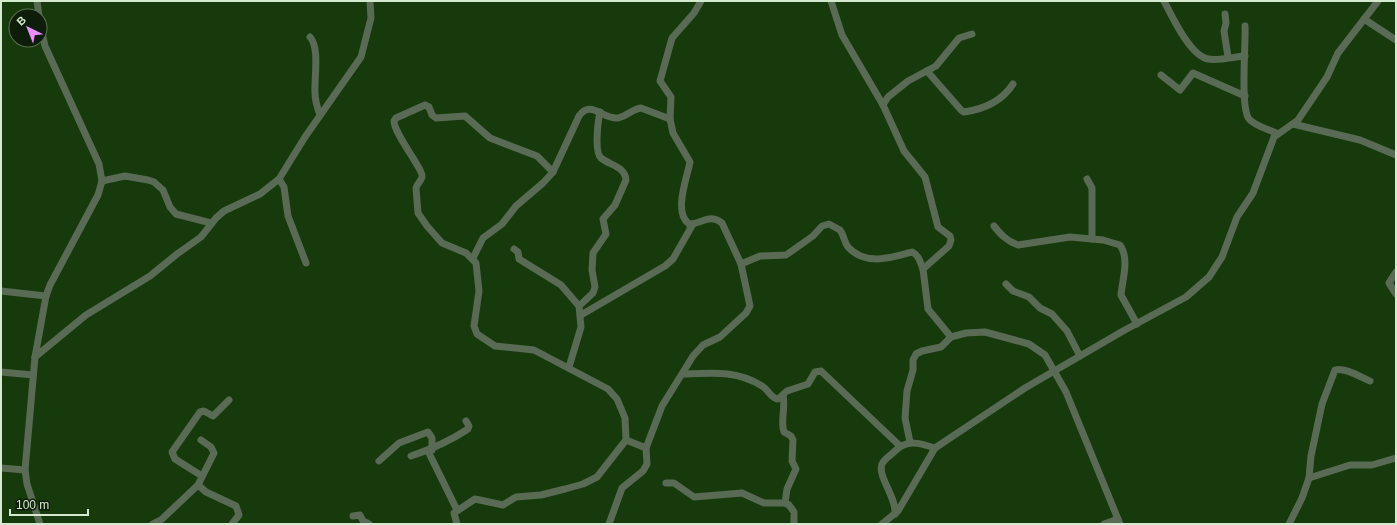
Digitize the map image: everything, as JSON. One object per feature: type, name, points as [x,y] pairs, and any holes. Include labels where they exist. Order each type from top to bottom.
[{"type":"street","points":[[35,357],[86,315],[150,276],[177,254],[201,238],[210,223],[229,208],[260,194],[280,179],[320,115],[361,57],[371,18],[370,1]]},
{"type":"street","points":[[608,524],[622,488],[643,471],[647,464],[646,448],[662,406],[693,356],[703,345],[720,337],[748,310],[750,303],[741,264],[722,223],[718,220],[708,218],[693,224],[685,222],[681,211],[690,162],[673,133],[670,119],[671,97],[661,84],[660,77],[672,38],[694,13],[701,1]]},
{"type":"street","points":[[831,1],[844,39],[883,105],[904,151],[925,177],[932,199],[938,227],[950,236],[951,240],[949,246],[923,269]]},
{"type":"street","points":[[1164,1],[1196,54],[1200,57],[1210,60],[1245,56]]},
{"type":"street","points":[[882,524],[894,515],[935,448],[1054,371],[1186,297],[1201,285],[1215,268],[1237,217],[1253,193],[1276,133],[1293,124],[1327,76],[1338,53],[1378,1]]},
{"type":"street","points":[[1225,14],[1226,23],[1224,31],[1228,57]]},
{"type":"street","points":[[1364,19],[1396,40]]},
{"type":"street","points":[[1245,26],[1245,96],[1248,118],[1276,133]]},
{"type":"street","points":[[883,105],[888,97],[908,81],[936,66],[959,38],[972,34]]},
{"type":"street","points":[[310,37],[315,49],[315,94],[316,104],[320,115]]},
{"type":"street","points":[[40,524],[32,503],[25,470],[35,357],[46,296],[50,285],[98,195],[102,181],[99,164],[46,48]]},
{"type":"street","points":[[927,71],[964,112],[982,108],[997,101],[1008,93],[1014,84]]},
{"type":"street","points":[[1161,75],[1180,90],[1193,73],[1245,96]]},
{"type":"street","points":[[457,524],[453,516],[457,510],[475,499],[503,505],[516,497],[541,495],[583,484],[602,472],[626,440],[625,418],[622,408],[613,393],[569,367],[534,350],[495,346],[477,334],[474,326],[479,287],[478,270],[473,258],[466,253],[442,243],[418,213],[416,188],[423,175],[394,123],[396,118],[426,105],[429,107],[432,115],[436,118],[464,116],[490,138],[537,156],[553,172]]},
{"type":"street","points":[[473,258],[483,238],[502,224],[518,203],[547,179],[553,172],[581,112],[589,108],[610,117],[619,118],[641,108],[670,119]]},
{"type":"street","points":[[579,306],[593,293],[595,287],[592,270],[593,253],[606,234],[603,219],[615,206],[626,180],[622,171],[611,163],[602,159],[598,153],[598,124],[600,112]]},
{"type":"street","points":[[1293,124],[1360,140],[1396,156]]},
{"type":"street","points":[[102,181],[125,176],[154,182],[162,190],[170,207],[176,214],[210,223]]},
{"type":"street","points":[[280,179],[284,187],[288,216],[306,263]]},
{"type":"street","points":[[1087,179],[1092,188],[1092,239]]},
{"type":"street","points":[[581,315],[665,266],[673,259],[693,224]]},
{"type":"street","points":[[741,264],[760,256],[786,255],[813,236],[822,226],[828,224],[840,230],[846,244],[851,249],[866,258],[879,259],[912,252],[919,259],[923,269],[928,309],[946,333],[951,337]]},
{"type":"street","points":[[994,226],[1007,240],[1018,245],[1070,237],[1092,239],[1120,245],[1122,248],[1125,277],[1120,295],[1137,324]]},
{"type":"street","points":[[514,249],[518,252],[519,259],[561,285],[579,306],[581,315],[580,331],[569,367]]},
{"type":"street","points":[[1396,272],[1389,283],[1396,294]]},
{"type":"street","points":[[1006,284],[1013,291],[1029,297],[1040,308],[1052,314],[1067,330],[1080,356]]},
{"type":"street","points":[[1,291],[46,296]]},
{"type":"street","points":[[910,442],[905,418],[907,391],[913,370],[914,356],[922,351],[941,347],[951,337],[958,334],[985,332],[1029,344],[1045,355],[1089,445],[1119,522],[1104,524]]},
{"type":"street","points":[[1289,524],[1302,498],[1309,478],[1311,456],[1322,404],[1335,370],[1339,369],[1346,371],[1370,381]]},
{"type":"street","points":[[683,374],[724,372],[762,386],[778,399],[787,391],[808,384],[815,372],[821,370],[900,446]]},
{"type":"street","points":[[1,372],[34,375]]},
{"type":"street","points":[[783,396],[785,408],[782,426],[784,432],[793,440],[792,461],[796,469],[787,489],[785,503]]},
{"type":"street","points":[[202,476],[175,459],[172,452],[200,412],[204,411],[213,416],[229,400]]},
{"type":"street","points":[[411,456],[430,450],[468,429],[469,426],[466,421]]},
{"type":"street","points":[[379,461],[399,443],[428,432],[432,438],[430,450],[457,510]]},
{"type":"street","points":[[153,524],[161,520],[198,485],[214,453],[211,447],[201,440]]},
{"type":"street","points":[[626,440],[646,448]]},
{"type":"street","points":[[894,515],[896,508],[894,500],[881,466],[900,446],[910,442],[935,448]]},
{"type":"street","points":[[1309,478],[1350,465],[1372,465],[1396,458]]},
{"type":"street","points":[[1,468],[25,470]]},
{"type":"street","points":[[666,483],[674,483],[694,497],[742,493],[764,503],[785,503],[789,505],[794,512],[794,524]]},
{"type":"street","points":[[198,485],[206,492],[236,506],[239,515],[232,524]]},
{"type":"street","points":[[353,516],[360,514],[363,521],[369,524]]}]
